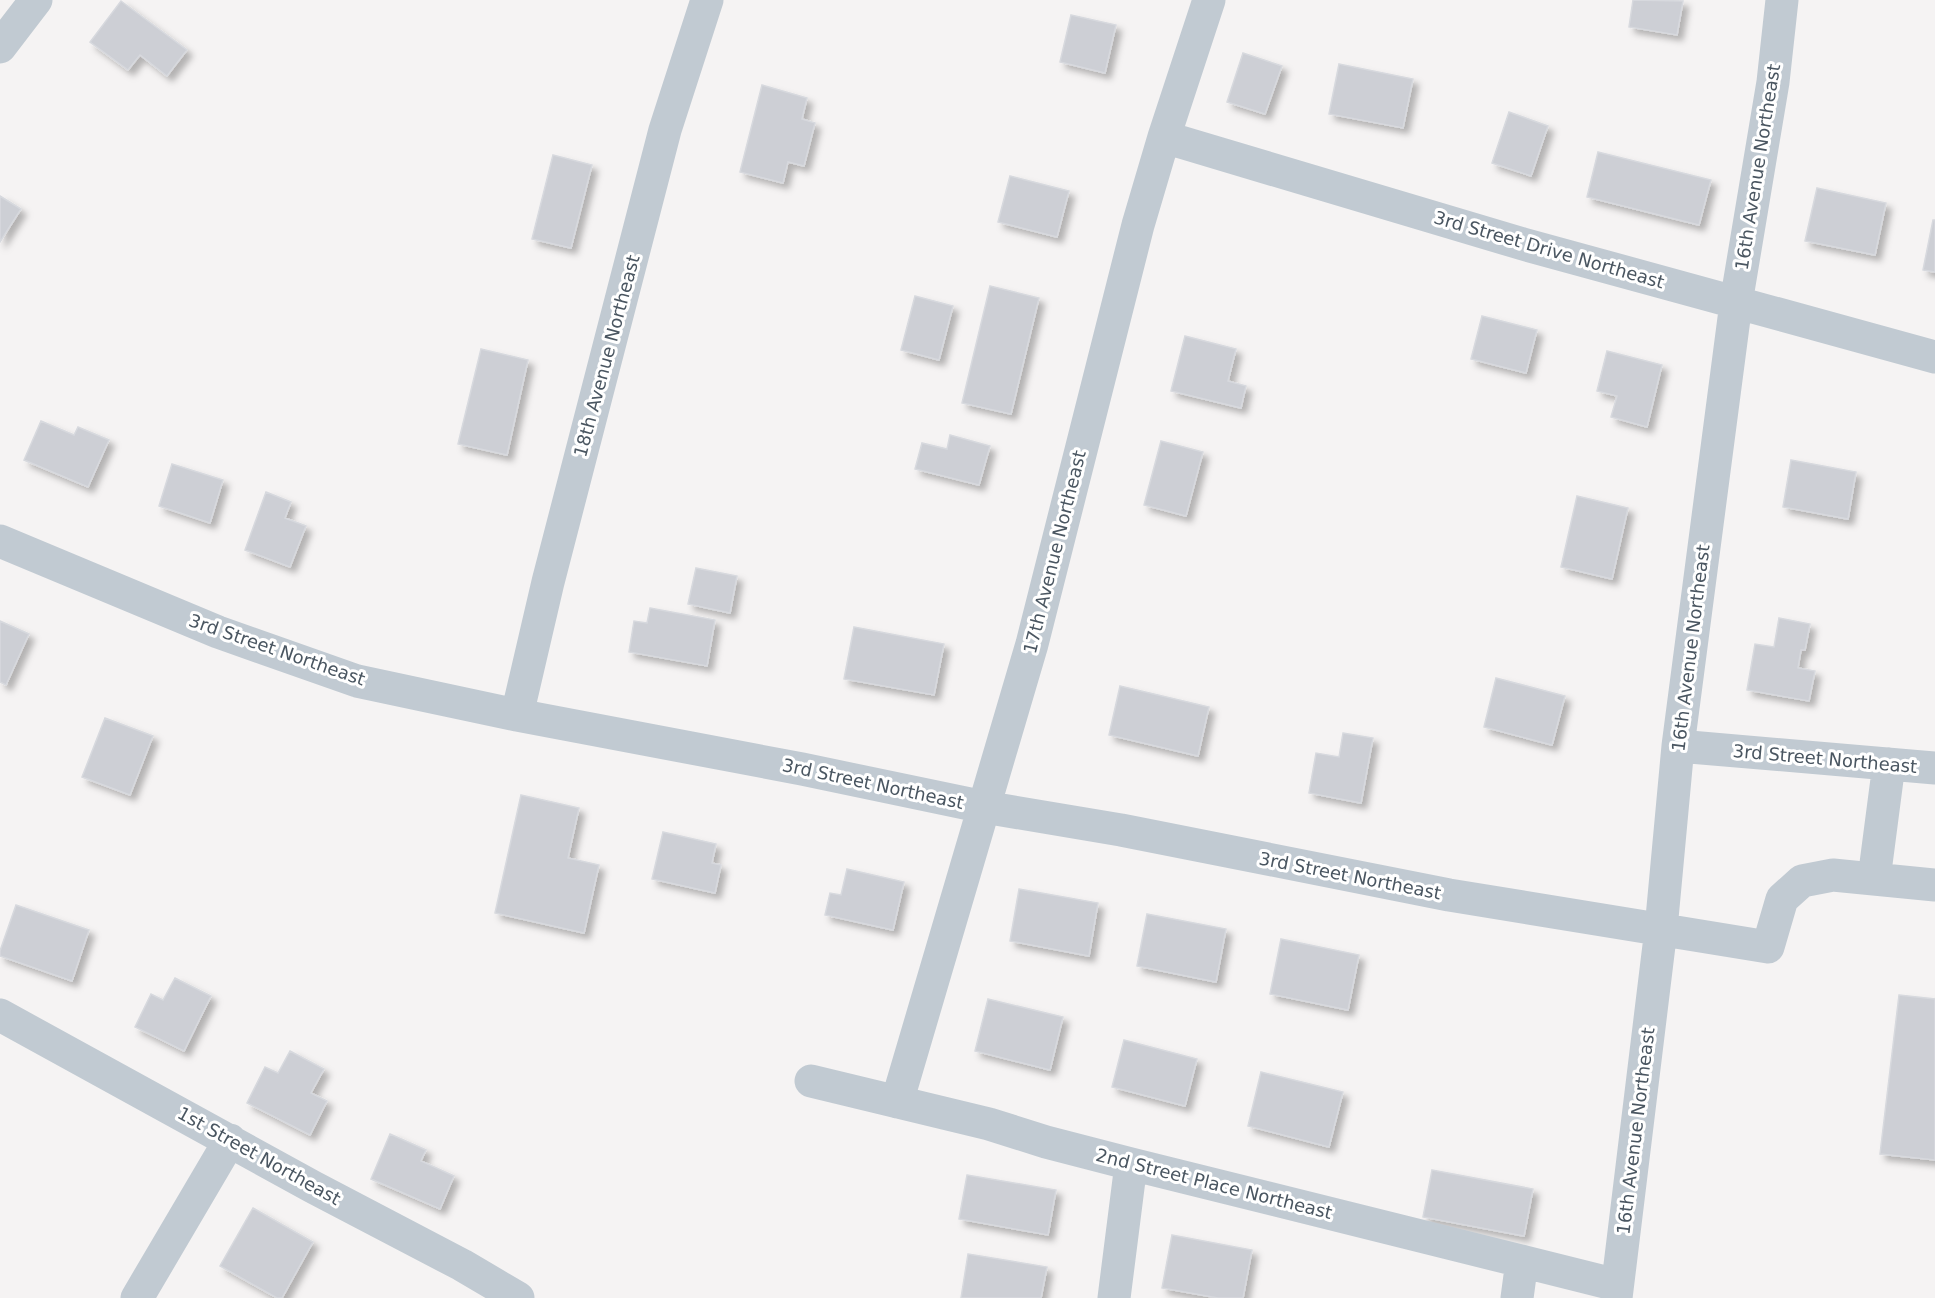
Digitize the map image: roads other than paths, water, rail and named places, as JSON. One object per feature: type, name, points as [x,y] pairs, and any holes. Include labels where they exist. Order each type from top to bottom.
[{"type":"street","points":[[0,47],[36,0]]},
{"type":"street","name":"18th Avenue Northeast","points":[[517,714],[548,582],[665,130],[707,0]]},
{"type":"street","name":"17th Avenue Northeast","points":[[897,1102],[1032,644],[1138,225],[1209,0]]},
{"type":"street","name":"16th Avenue Northeast","points":[[1617,1292],[1661,929],[1678,746],[1736,303],[1773,82],[1782,0]]},
{"type":"street","name":"3rd Street Drive Northeast","points":[[1164,137],[1523,244],[1935,357]]},
{"type":"street","name":"3rd Street Northeast","points":[[0,541],[218,632],[345,677],[517,714],[802,768],[984,807],[1121,830],[1449,895],[1768,947],[1782,899],[1802,881],[1833,875],[1874,879]]},
{"type":"street","name":"3rd Street Northeast","points":[[1678,746],[1935,768]]},
{"type":"street","points":[[1889,764],[1874,879],[1935,885]]},
{"type":"street","name":"1st Street Northeast","points":[[0,1015],[313,1187],[462,1264],[518,1298]]},
{"type":"street","name":"2nd Street Place Northeast","points":[[811,1081],[989,1124],[1046,1142],[1131,1164],[1522,1261],[1617,1292]]},
{"type":"street","points":[[137,1298],[230,1140]]},
{"type":"street","points":[[1114,1298],[1131,1164]]},
{"type":"street","points":[[1516,1298],[1522,1261]]}]
